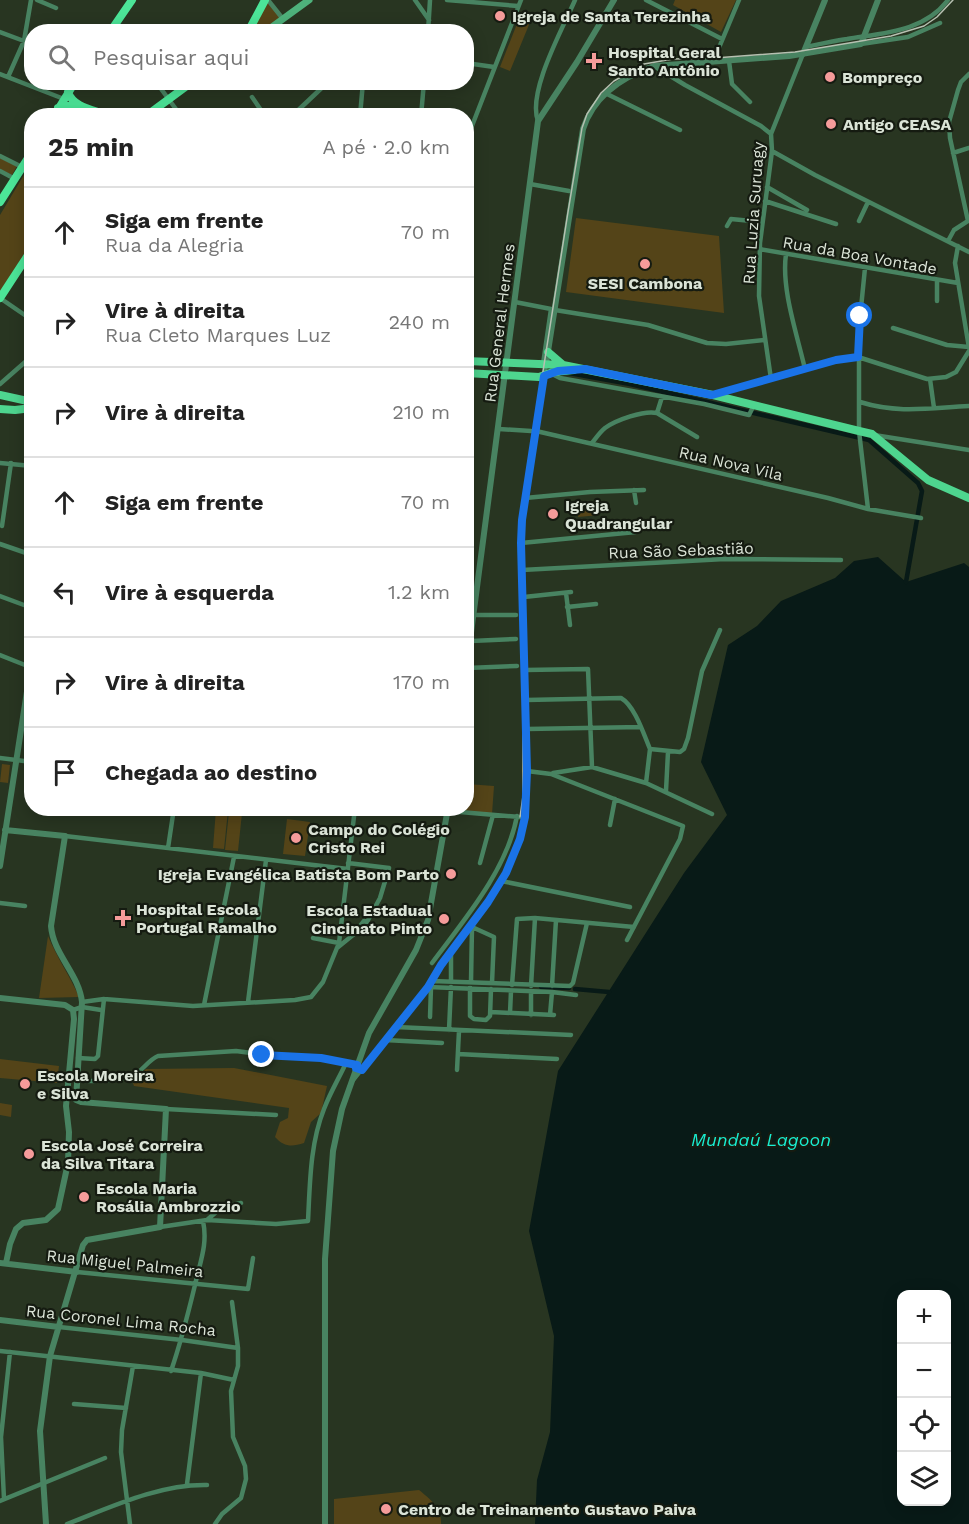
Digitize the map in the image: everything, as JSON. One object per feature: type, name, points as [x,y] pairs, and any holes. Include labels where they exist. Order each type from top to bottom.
[{"type":"highway","points":[[118,24],[132,0]]},
{"type":"highway","points":[[253,24],[267,0]]},
{"type":"highway","points":[[58,108],[70,90]]},
{"type":"highway","points":[[157,108],[181,90]]},
{"type":"highway","points":[[66,96],[89,108]]},
{"type":"highway","points":[[0,202],[24,164]]},
{"type":"highway","points":[[0,298],[24,261]]},
{"type":"main road","points":[[276,24],[309,0]]},
{"type":"main road","points":[[548,352],[563,364]]},
{"type":"main road","points":[[474,361],[563,364],[585,369],[620,383],[712,395],[752,411],[786,413],[859,434],[872,434],[925,478],[969,498]]},
{"type":"main road","points":[[526,364],[529,371],[526,376]]},
{"type":"main road","points":[[474,373],[544,376],[553,372],[585,369]]},
{"type":"main road","points":[[0,393],[24,396]]},
{"type":"main road","points":[[0,393],[24,400]]},
{"type":"main road","points":[[0,409],[24,409]]},
{"type":"street","points":[[27,24],[31,0]]},
{"type":"street","points":[[37,0],[56,8]]},
{"type":"street","points":[[267,0],[283,19]]},
{"type":"street","points":[[415,0],[429,21]]},
{"type":"street","points":[[429,24],[430,0]]},
{"type":"street","points":[[447,0],[518,6]]},
{"type":"street","points":[[474,116],[521,0]]},
{"type":"street","points":[[538,121],[535,110],[539,84],[575,0]]},
{"type":"street","name":"Rua General Hermes","points":[[474,615],[538,121],[614,0]]},
{"type":"street","points":[[646,0],[721,37]]},
{"type":"street","points":[[713,62],[721,37],[739,0]]},
{"type":"street","points":[[805,50],[825,0]]},
{"type":"street","points":[[861,44],[878,0]]},
{"type":"street","points":[[805,50],[915,25],[935,13],[948,0]]},
{"type":"street","points":[[358,1067],[385,1040],[430,985],[451,950],[472,926],[501,881],[520,839],[525,817],[527,771],[521,543],[525,498],[533,431],[544,376],[583,129],[591,111],[605,93],[620,81],[637,71],[654,66],[729,61],[908,37],[940,22]]},
{"type":"street","points":[[0,32],[24,41],[8,77]]},
{"type":"street","name":"Rua Luzia Suruagy","points":[[771,378],[759,296],[759,249],[772,151],[771,134],[805,50]]},
{"type":"street","points":[[729,61],[732,84],[750,102]]},
{"type":"street","points":[[474,64],[494,66]]},
{"type":"street","points":[[654,66],[761,126],[771,134]]},
{"type":"street","points":[[0,74],[24,82]]},
{"type":"street","points":[[948,241],[952,232],[968,221],[950,138],[950,112],[961,82],[969,74]]},
{"type":"street","points":[[48,90],[66,96]]},
{"type":"street","points":[[162,90],[175,108]]},
{"type":"street","points":[[300,108],[320,90]]},
{"type":"street","points":[[361,108],[362,90]]},
{"type":"street","points":[[422,108],[423,90]]},
{"type":"street","points":[[605,93],[680,130]]},
{"type":"street","points":[[252,97],[260,108]]},
{"type":"street","points":[[953,153],[969,148]]},
{"type":"street","points":[[772,151],[814,175],[969,252]]},
{"type":"street","points":[[0,156],[22,167]]},
{"type":"street","points":[[0,171],[15,179]]},
{"type":"street","points":[[530,184],[569,191]]},
{"type":"street","points":[[767,187],[807,210]]},
{"type":"street","points":[[765,201],[836,224]]},
{"type":"street","points":[[859,221],[868,202]]},
{"type":"street","points":[[727,226],[731,219],[762,222]]},
{"type":"street","points":[[712,395],[836,360],[858,357],[930,379],[946,377],[956,372],[969,349],[955,262],[958,246]]},
{"type":"street","name":"Rua da Boa Vontade","points":[[759,249],[958,284]]},
{"type":"street","points":[[786,254],[784,267],[786,289],[805,369]]},
{"type":"street","points":[[865,268],[858,357],[859,434],[868,509]]},
{"type":"street","points":[[937,280],[937,301]]},
{"type":"street","points":[[0,298],[24,314]]},
{"type":"street","points":[[515,302],[648,325],[707,343],[726,344],[765,340]]},
{"type":"street","points":[[545,364],[553,310]]},
{"type":"street","points":[[893,328],[947,345],[969,349]]},
{"type":"street","points":[[2,382],[24,363]]},
{"type":"street","points":[[553,372],[556,377],[620,383],[662,397],[752,411]]},
{"type":"street","points":[[930,379],[934,408]]},
{"type":"street","points":[[657,414],[662,397]]},
{"type":"street","points":[[860,402],[890,410],[969,406]]},
{"type":"street","points":[[592,443],[605,428],[644,412],[657,414],[697,437]]},
{"type":"street","name":"Rua Nova Vila","points":[[499,429],[533,431],[592,443],[868,509],[918,518]]},
{"type":"street","points":[[872,434],[969,450]]},
{"type":"street","points":[[0,463],[24,465]]},
{"type":"street","points":[[3,526],[10,463]]},
{"type":"street","points":[[634,490],[636,503]]},
{"type":"street","points":[[525,498],[644,490]]},
{"type":"street","points":[[521,543],[636,532]]},
{"type":"street","points":[[0,544],[24,552]]},
{"type":"street","name":"Rua São Sebastião","points":[[522,570],[725,559],[841,560]]},
{"type":"street","points":[[524,597],[568,593],[567,607],[570,625]]},
{"type":"street","points":[[0,596],[24,605]]},
{"type":"street","points":[[567,607],[596,604]]},
{"type":"street","points":[[474,615],[516,615]]},
{"type":"street","points":[[650,749],[668,752],[682,751],[688,738],[702,671],[720,630]]},
{"type":"street","points":[[474,641],[516,639]]},
{"type":"street","points":[[0,655],[24,665]]},
{"type":"street","points":[[474,669],[517,666]]},
{"type":"street","points":[[525,670],[588,669],[592,767]]},
{"type":"street","points":[[526,700],[589,698],[624,700],[642,728],[650,749],[646,783]]},
{"type":"street","points":[[0,866],[2,830],[24,709]]},
{"type":"street","points":[[527,729],[642,728]]},
{"type":"street","points":[[666,791],[668,752]]},
{"type":"street","points":[[0,758],[24,761]]},
{"type":"street","points":[[551,774],[592,767],[646,783],[712,814]]},
{"type":"street","points":[[527,771],[551,774],[682,825],[683,831],[627,940]]},
{"type":"street","points":[[610,825],[615,799]]},
{"type":"street","points":[[474,813],[525,817]]},
{"type":"street","points":[[480,863],[493,815]]},
{"type":"street","points":[[168,848],[173,816]]},
{"type":"street","points":[[73,1010],[104,999],[159,1005],[204,1005],[311,997],[318,990],[338,945],[354,816]]},
{"type":"street","points":[[325,1524],[324,1295],[333,1151],[342,1109],[369,1033],[424,931],[435,888],[447,816]]},
{"type":"street","points":[[432,963],[497,870],[517,816]]},
{"type":"street","points":[[2,830],[234,857],[389,868],[380,898],[368,922],[364,921],[353,935],[338,945],[313,938]]},
{"type":"street","points":[[65,836],[51,932],[78,984],[82,1005],[76,1100],[166,1109],[276,1115]]},
{"type":"street","points":[[204,1005],[234,857]]},
{"type":"street","points":[[248,1002],[266,860]]},
{"type":"street","points":[[501,881],[630,907]]},
{"type":"street","points":[[0,903],[25,906]]},
{"type":"street","points":[[510,1013],[517,919],[536,918],[634,927]]},
{"type":"street","points":[[531,1015],[536,918]]},
{"type":"street","points":[[491,1012],[552,1015],[556,920]]},
{"type":"street","points":[[430,985],[451,984],[531,989],[567,987],[573,983],[586,923]]},
{"type":"street","points":[[472,926],[494,937],[491,1012],[490,1017],[486,1020],[471,1017],[472,926]]},
{"type":"street","points":[[450,937],[458,942]]},
{"type":"street","points":[[449,1030],[451,950]]},
{"type":"street","points":[[430,985],[430,1017]]},
{"type":"street","points":[[552,989],[574,994]]},
{"type":"street","points":[[0,998],[65,1005],[73,1010]]},
{"type":"street","points":[[78,1058],[95,1059],[98,1056],[101,1010],[104,999]]},
{"type":"street","points":[[82,1005],[101,1010]]},
{"type":"street","points":[[3,1263],[15,1229],[23,1223],[46,1220],[58,1209],[68,1163],[69,1132],[66,1109],[73,1010]]},
{"type":"street","points":[[396,1027],[571,1035]]},
{"type":"street","points":[[457,1070],[459,1030]]},
{"type":"street","points":[[385,1040],[442,1043]]},
{"type":"street","points":[[76,1080],[93,1081],[131,1076],[155,1056],[236,1051],[317,1058],[358,1067]]},
{"type":"street","points":[[458,1054],[557,1059]]},
{"type":"street","points":[[46,1524],[40,1431],[50,1356],[86,1242],[91,1238],[205,1221],[276,1224],[308,1221],[312,1159],[323,1110],[346,1063]]},
{"type":"street","points":[[160,1227],[166,1109]]},
{"type":"street","points":[[205,1221],[222,1207],[241,1203]]},
{"type":"street","points":[[171,1371],[182,1340],[205,1243],[205,1221]]},
{"type":"street","name":"Rua Miguel Palmeira","points":[[3,1263],[248,1288],[253,1258]]},
{"type":"street","points":[[215,1524],[222,1514],[241,1498],[245,1484],[245,1466],[233,1437],[231,1391],[238,1366],[238,1348],[232,1302]]},
{"type":"street","name":"Rua Coronel Lima Rocha","points":[[0,1320],[238,1348]]},
{"type":"street","points":[[0,1351],[201,1374],[234,1380]]},
{"type":"street","points":[[10,1352],[1,1437],[2,1500],[105,1458]]},
{"type":"street","points":[[130,1524],[121,1452],[133,1366]]},
{"type":"street","points":[[187,1484],[201,1374]]},
{"type":"street","points":[[74,1404],[126,1408]]},
{"type":"street","points":[[67,1524],[128,1501],[187,1484],[207,1485]]},
{"type":"shaded area","points":[[267,0],[283,19],[275,24],[255,24]]},
{"type":"shaded area","points":[[675,0],[736,0],[721,32],[673,5]]},
{"type":"shaded area","points":[[522,11],[533,15],[510,71],[500,67]]},
{"type":"shaded area","points":[[0,158],[17,166],[12,175],[0,169]]},
{"type":"shaded area","points":[[24,175],[24,254],[0,292],[0,215]]},
{"type":"shaded area","name":"SESI Cambona","points":[[576,218],[719,236],[724,313],[566,292]]},
{"type":"shaded area","points":[[599,504],[600,515],[578,517],[577,506]]},
{"type":"shaded area","points":[[2,764],[10,765],[8,783],[0,782]]},
{"type":"shaded area","points":[[474,785],[494,786],[492,814],[474,812]]},
{"type":"shaded area","points":[[215,816],[227,816],[224,849],[213,848]]},
{"type":"shaded area","points":[[229,816],[242,816],[238,851],[225,850]]},
{"type":"shaded area","name":"Campo do Colégio Cristo Rei","points":[[287,819],[310,822],[305,856],[283,854]]},
{"type":"shaded area","points":[[48,936],[55,952],[79,997],[39,998]]},
{"type":"shaded area","points":[[0,1059],[59,1066],[57,1083],[0,1078]]},
{"type":"shaded area","points":[[234,1068],[327,1086],[321,1113],[311,1122],[304,1143],[288,1145],[275,1137],[280,1122],[288,1118],[289,1108],[134,1086],[132,1080],[146,1069]]},
{"type":"shaded area","points":[[0,1103],[12,1105],[11,1117],[0,1115]]},
{"type":"shaded area","name":"Centro de Treinamento Gustavo Paiva","points":[[419,1490],[431,1500],[440,1513],[441,1524],[334,1524],[334,1499]]},
{"type":"water","name":"Mundaú Lagoon","points":[[878,557],[906,582],[964,563],[969,567],[969,1524],[535,1524],[537,1480],[550,1432],[554,1336],[529,1231],[558,1071],[684,873],[727,815],[701,762],[728,645],[757,626],[781,601],[835,578],[854,561]]},
{"type":"waterway","points":[[569,373],[630,384],[869,440],[918,483],[922,491],[906,582]]},
{"type":"waterway","points":[[541,987],[569,988]]},
{"type":"waterway","points":[[575,989],[609,992]]},
{"type":"tram line","points":[[520,817],[523,796],[520,518],[568,212],[582,128],[587,114],[601,93],[614,81],[644,64],[673,59],[795,52],[891,36],[924,26],[937,17],[953,0]]},
{"type":"place","name":"Igreja de Santa Terezinha","points":[[500,16]]},
{"type":"place","name":"Hospital Geral Santo Antônio","points":[[594,61]]},
{"type":"place","name":"Bompreço","points":[[830,77]]},
{"type":"place","name":"Antigo CEASA","points":[[831,124]]},
{"type":"place","name":"SESI Cambona","points":[[645,264]]},
{"type":"place","name":"Igreja Quadrangular","points":[[553,514]]},
{"type":"place","name":"Campo do Colégio Cristo Rei","points":[[296,838]]},
{"type":"place","name":"Igreja Evangélica Batista Bom Parto","points":[[451,874]]},
{"type":"place","name":"Hospital Escola Portugal Ramalho","points":[[123,918]]},
{"type":"place","name":"Escola Estadual Cincinato Pinto","points":[[444,919]]},
{"type":"place","name":"Escola Moreira e Silva","points":[[25,1084]]},
{"type":"place","name":"Escola José Correira da Silva Titara","points":[[29,1154]]},
{"type":"place","name":"Escola Maria Rosália Ambrozzio","points":[[84,1197]]},
{"type":"place","name":"Centro de Treinamento Gustavo Paiva","points":[[386,1509]]},
{"type":"route","points":[[262,1055],[321,1058],[357,1065],[356,1068],[362,1070],[428,987],[451,950],[488,902],[515,854],[523,829],[526,805],[527,729],[522,520],[544,376],[558,371],[585,369],[712,395],[836,360],[858,357],[860,316]]}]
